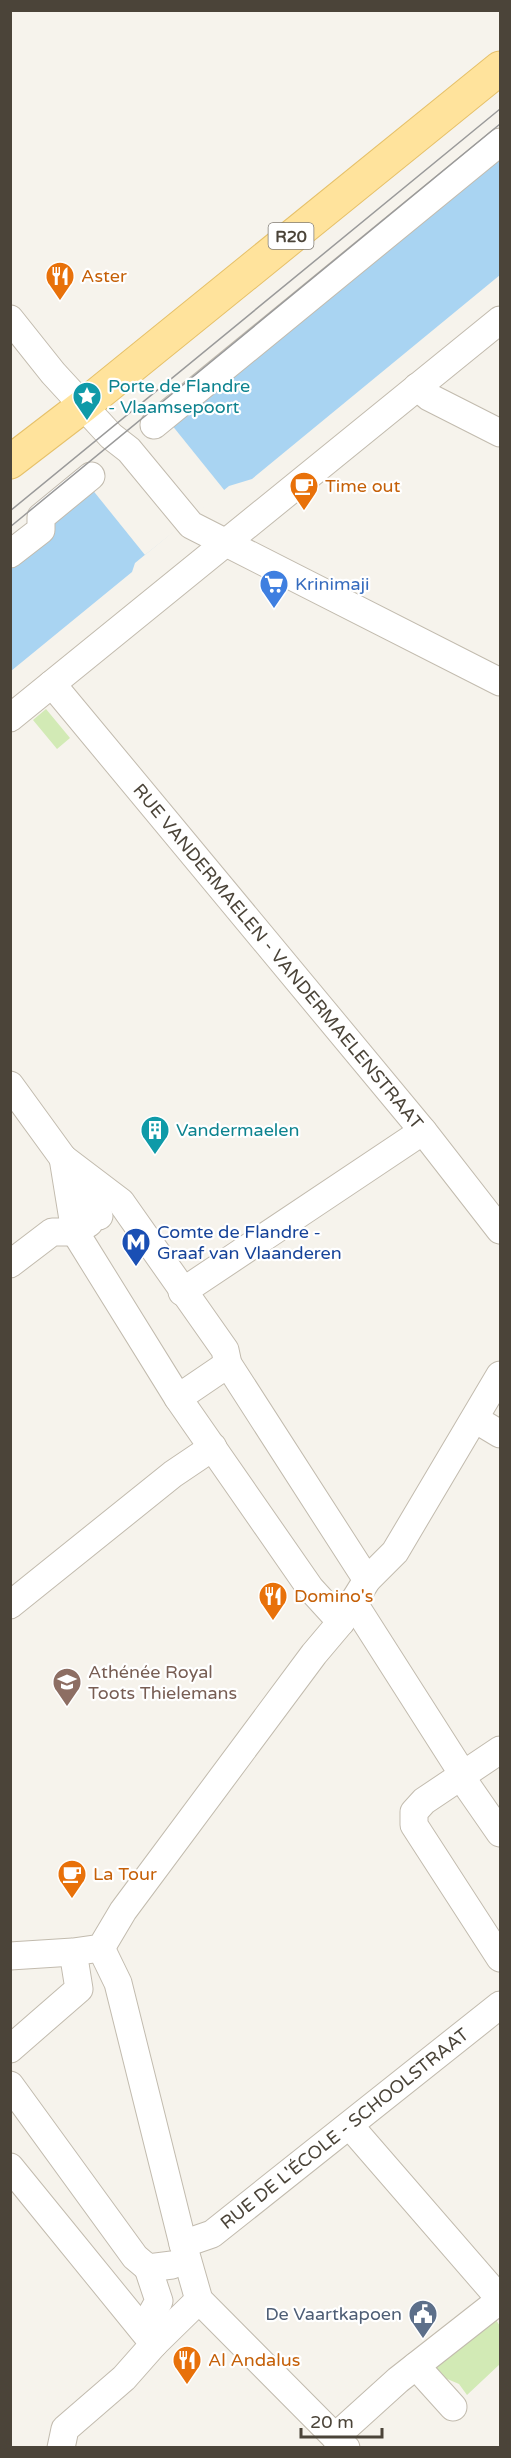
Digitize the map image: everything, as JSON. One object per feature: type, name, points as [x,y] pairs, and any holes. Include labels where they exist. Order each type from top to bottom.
[{"type":"main road","name":"R20","points":[[12,458],[83,406],[501,68]]},
{"type":"street","points":[[154,425],[501,142]]},
{"type":"street","points":[[10,320],[53,373],[120,443],[187,521],[204,533],[501,682]]},
{"type":"street","points":[[10,718],[501,320]]},
{"type":"street","points":[[417,387],[429,397],[501,433]]},
{"type":"street","points":[[10,554],[41,530],[41,517],[91,476]]},
{"type":"street","name":"RUE VANDERMAELEN - VANDERMAELENSTRAAT","points":[[52,684],[423,1131],[501,1230]]},
{"type":"street","points":[[10,1084],[63,1158],[182,1292],[225,1350],[228,1364],[353,1601],[464,1776],[466,1784],[501,1833]]},
{"type":"street","points":[[182,1292],[423,1131]]},
{"type":"street","points":[[63,1158],[75,1232],[178,1398],[310,1588],[353,1601]]},
{"type":"street","points":[[10,1264],[52,1232],[75,1232],[110,1209]]},
{"type":"street","points":[[178,1398],[228,1364]]},
{"type":"street","points":[[101,1948],[123,1911],[353,1601],[395,1552],[501,1375]]},
{"type":"street","points":[[475,1419],[501,1404]]},
{"type":"street","points":[[475,1419],[501,1434]]},
{"type":"street","points":[[10,1605],[173,1474],[213,1447]]},
{"type":"street","points":[[501,1750],[424,1801],[414,1812],[414,1825],[501,1958]]},
{"type":"street","points":[[10,1956],[101,1948]]},
{"type":"street","points":[[101,1948],[118,1983],[168,2259],[159,2301],[151,2315]]},
{"type":"street","points":[[10,2049],[82,1985]]},
{"type":"street","name":"RUE DE L'ÉCOLE - SCHOOLSTRAAT","points":[[168,2259],[212,2234],[501,2005]]},
{"type":"street","points":[[10,2085],[135,2257],[168,2259],[200,2300],[341,2442],[416,2366],[501,2300],[350,2126]]},
{"type":"street","points":[[10,2167],[154,2344]]},
{"type":"street","points":[[61,2448],[65,2429],[124,2378],[154,2344],[200,2300]]},
{"type":"street","points":[[416,2366],[453,2407]]},
{"type":"green space","points":[[46,709],[70,738],[57,749],[33,720]]},
{"type":"green space","points":[[494,2317],[500,2326],[500,2364],[467,2395],[459,2384],[438,2375],[434,2363]]},
{"type":"water","points":[[500,149],[500,275],[252,479],[229,486],[135,563],[132,572],[11,671],[11,546]]},
{"type":"pier","points":[[167,419],[225,491],[145,555],[87,483]]},
{"type":"tram line","points":[[10,511],[500,109]]},
{"type":"tram line","points":[[10,527],[500,124]]},
{"type":"place","name":"Aster","points":[[60,302]]},
{"type":"place","name":"Porte de Flandre - Vlaamsepoort","points":[[87,422]]},
{"type":"place","name":"Time out","points":[[304,512]]},
{"type":"place","name":"Krinimaji","points":[[274,610]]},
{"type":"place","name":"Vandermaelen","points":[[155,1156]]},
{"type":"place","name":"Comte de Flandre - Graaf van Vlaanderen","points":[[136,1268]]},
{"type":"place","name":"Domino's","points":[[273,1622]]},
{"type":"place","name":"Athénée Royal Toots Thielemans","points":[[67,1708]]},
{"type":"place","name":"La Tour","points":[[72,1900]]},
{"type":"place","name":"De Vaartkapoen","points":[[423,2340]]},
{"type":"place","name":"Al Andalus","points":[[187,2386]]}]
